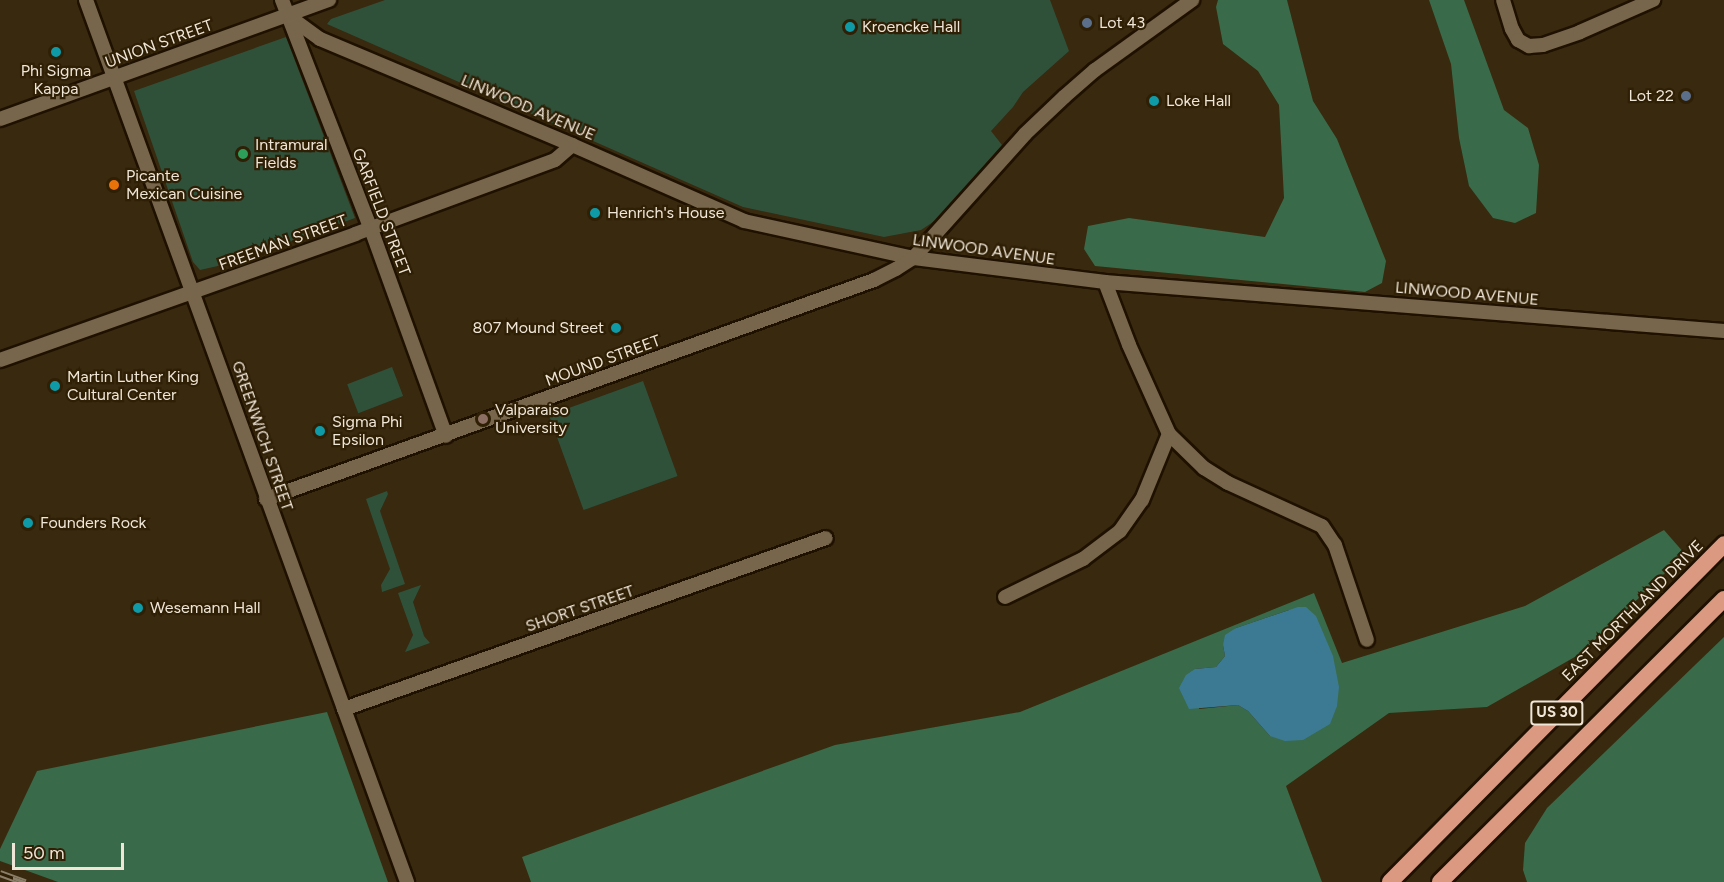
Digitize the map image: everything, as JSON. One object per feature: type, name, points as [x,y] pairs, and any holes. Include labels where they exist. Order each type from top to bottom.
[{"type":"highway","name":"EAST MORTHLAND DRIVE","points":[[1390,882],[1724,544]]},
{"type":"highway","name":"US 30","points":[[1440,882],[1724,599]]},
{"type":"street","name":"GREENWICH STREET","points":[[86,0],[407,882]]},
{"type":"street","name":"GARFIELD STREET","points":[[282,0],[371,229],[446,436]]},
{"type":"street","name":"UNION STREET","points":[[0,119],[329,0]]},
{"type":"street","name":"MOUND STREET","points":[[266,499],[874,280],[913,258],[957,213],[1025,134],[1064,97],[1095,70],[1192,0]]},
{"type":"street","points":[[1503,0],[1512,30],[1518,40],[1529,46],[1543,45],[1591,28],[1653,0]]},
{"type":"street","name":"LINWOOD AVENUE","points":[[288,15],[320,39],[572,145],[744,221],[913,258],[1105,282],[1724,332]]},
{"type":"street","name":"FREEMAN STREET","points":[[0,360],[371,229],[555,160],[572,145]]},
{"type":"street","points":[[1105,282],[1128,345],[1169,434],[1204,468],[1228,483],[1322,526],[1335,545],[1367,640]]},
{"type":"street","points":[[1005,597],[1083,559],[1120,531],[1142,500],[1169,434]]},
{"type":"street","name":"SHORT STREET","points":[[344,709],[826,538]]},
{"type":"green space","points":[[385,0],[1050,0],[1069,51],[1023,92],[991,131],[1002,145],[939,218],[921,230],[884,237],[743,207],[327,24],[331,19]]},
{"type":"green space","points":[[1218,0],[1287,0],[1313,101],[1337,139],[1386,261],[1382,283],[1365,292],[1095,266],[1084,249],[1088,226],[1129,218],[1265,237],[1284,198],[1279,105],[1258,71],[1223,44],[1216,7]]},
{"type":"green space","points":[[1429,0],[1464,0],[1504,110],[1528,128],[1539,165],[1536,213],[1515,223],[1493,218],[1469,186],[1459,138],[1451,64]]},
{"type":"green space","name":"Intramural Fields","points":[[286,37],[355,218],[231,263],[200,270],[193,262],[134,91]]},
{"type":"green space","points":[[392,367],[403,396],[358,413],[347,384]]},
{"type":"green space","points":[[643,381],[678,476],[584,510],[549,415]]},
{"type":"green space","points":[[387,491],[388,494],[380,511],[405,584],[382,592],[381,585],[390,569],[366,499]]},
{"type":"green space","points":[[1664,530],[1685,554],[1580,654],[1487,707],[1389,713],[1286,786],[1322,882],[531,882],[522,857],[835,745],[1020,712],[1314,593],[1342,663],[1525,606]],"holes":[[[1289,610],[1270,736],[1248,711],[1238,705],[1199,709],[1195,669],[1216,667],[1225,656],[1223,645],[1236,628]]]},
{"type":"green space","points":[[421,585],[413,602],[424,636],[430,643],[405,652],[413,635],[398,593]]},
{"type":"green space","points":[[1724,637],[1724,882],[1527,882],[1523,870],[1525,843],[1547,808]]},
{"type":"green space","points":[[327,712],[388,882],[58,882],[0,861],[0,849],[37,771]]},
{"type":"water","points":[[1298,607],[1306,607],[1316,616],[1333,656],[1339,687],[1337,706],[1330,724],[1303,740],[1285,741],[1270,736],[1248,711],[1238,705],[1189,709],[1179,688],[1186,675],[1195,669],[1216,667],[1225,656],[1223,645],[1225,635],[1236,628]]},
{"type":"railway","points":[[0,873],[25,882]]},
{"type":"place","name":"Lot 43","points":[[1087,23]]},
{"type":"place","name":"Kroencke Hall","points":[[850,27]]},
{"type":"place","name":"Phi Sigma Kappa","points":[[56,52]]},
{"type":"place","name":"Lot 22","points":[[1686,96]]},
{"type":"place","name":"Loke Hall","points":[[1154,101]]},
{"type":"place","name":"Intramural Fields","points":[[243,154]]},
{"type":"place","name":"Picante Mexican Cuisine","points":[[114,185]]},
{"type":"place","name":"Henrich's House","points":[[595,213]]},
{"type":"place","name":"807 Mound Street","points":[[616,328]]},
{"type":"place","name":"Martin Luther King Cultural Center","points":[[55,386]]},
{"type":"place","name":"Valparaiso University","points":[[483,419]]},
{"type":"place","name":"Sigma Phi Epsilon","points":[[320,431]]},
{"type":"place","name":"Founders Rock","points":[[28,523]]},
{"type":"place","name":"Wesemann Hall","points":[[138,608]]}]
